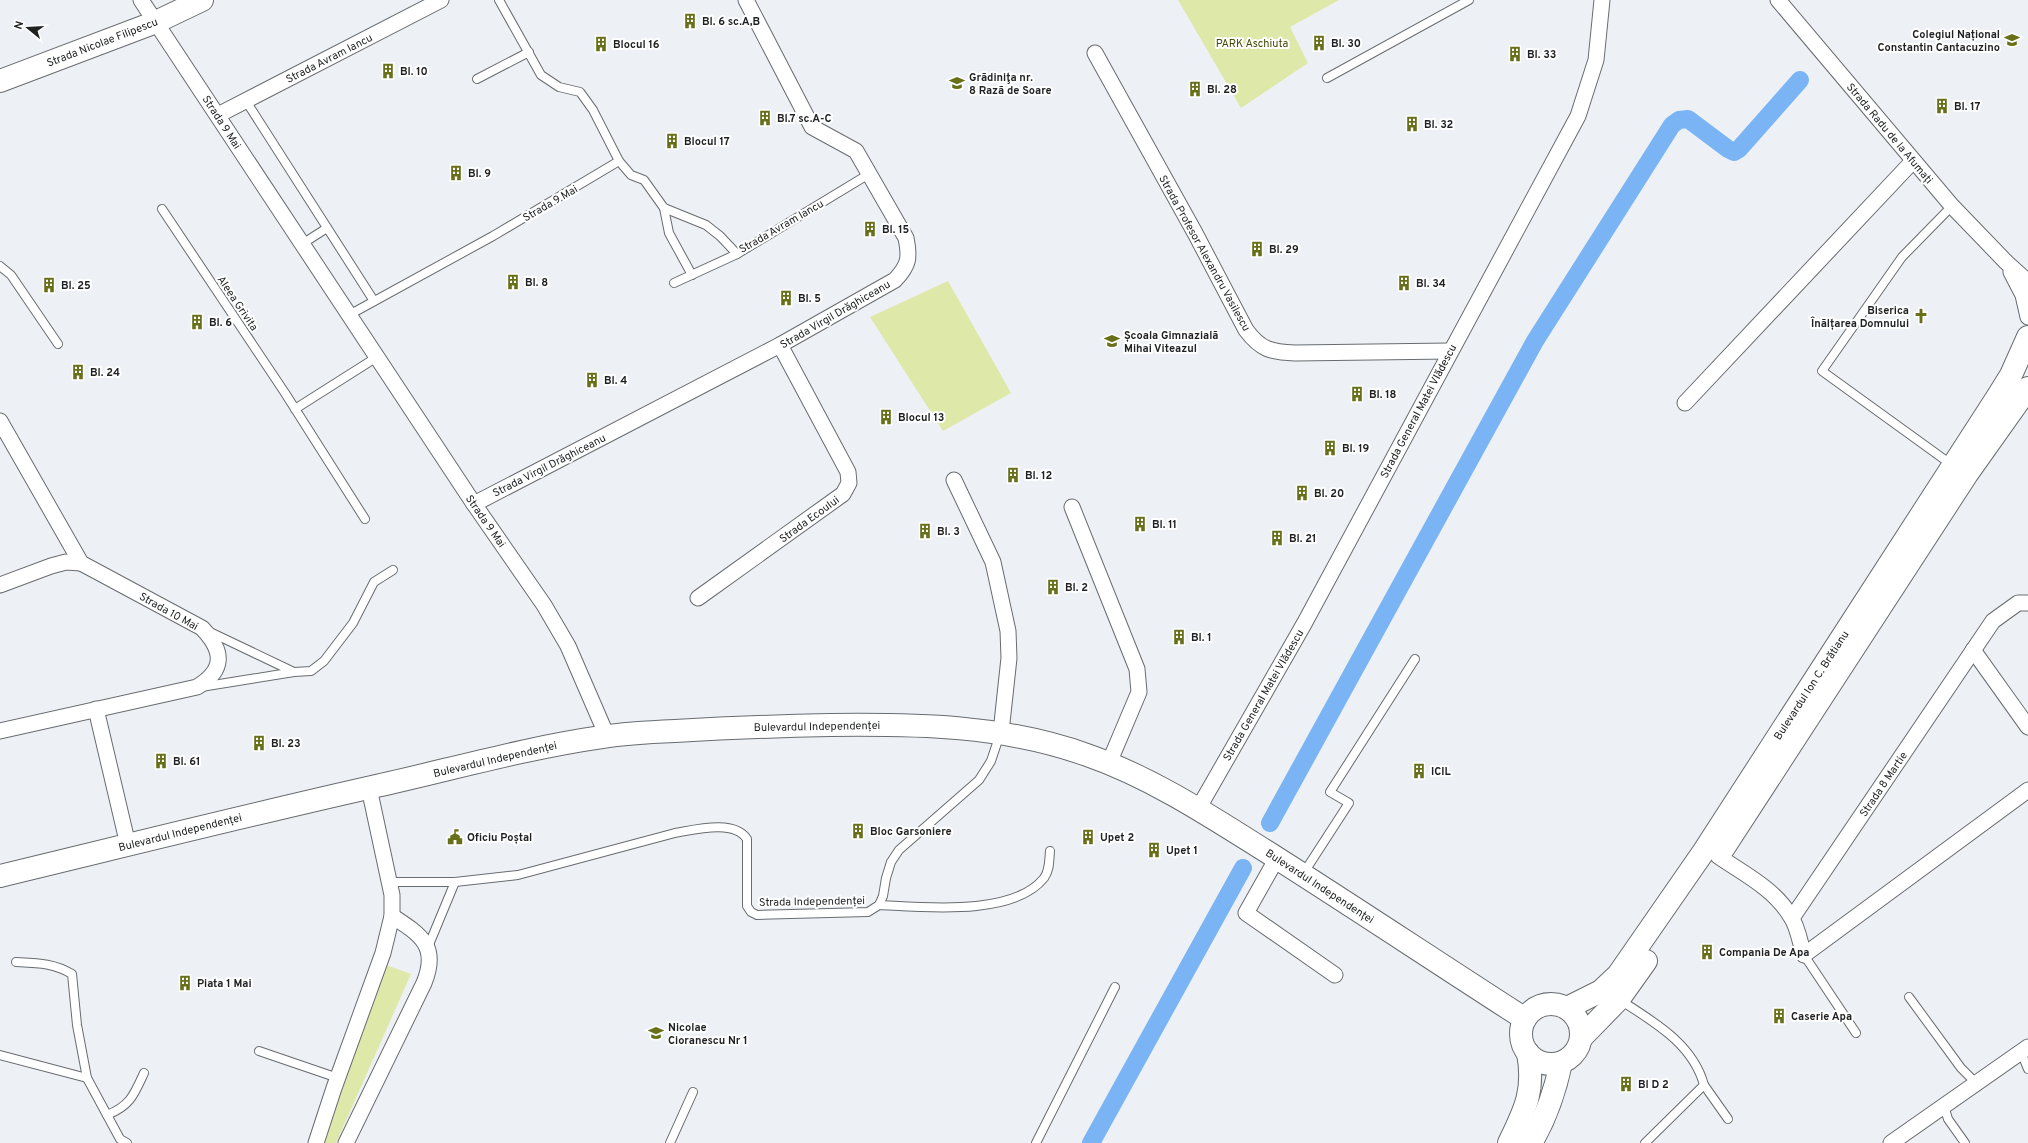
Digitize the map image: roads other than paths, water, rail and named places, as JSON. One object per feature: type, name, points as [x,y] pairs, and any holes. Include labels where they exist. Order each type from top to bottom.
[{"type":"main road","name":"Strada Nicolae Filipescu","points":[[0,81],[156,22],[202,0]]},
{"type":"main road","name":"Bulevardul Ion C. Brătianu","points":[[1567,1008],[1601,991],[1618,975],[1704,850],[2011,375],[2028,337]]},
{"type":"main road","name":"Bulevardul Ion C. Brătianu","points":[[1581,1038],[1619,998],[1718,856],[1967,474],[2028,388]]},
{"type":"main road","name":"Bulevardul Independenței","points":[[0,876],[554,745],[607,736],[726,728],[875,724],[974,728],[1047,742],[1109,764],[1163,790],[1198,809],[1277,858],[1525,1020]]},
{"type":"main road","points":[[1509,1143],[1528,1101],[1531,1079],[1528,1053],[1521,1037],[1521,1029],[1525,1020],[1532,1010],[1544,1004],[1556,1004],[1567,1008],[1576,1016],[1580,1024],[1581,1038],[1576,1052],[1569,1058],[1561,1063],[1541,1063],[1528,1053]]},
{"type":"main road","points":[[1536,1141],[1553,1096],[1561,1063]]},
{"type":"street","name":"Strada 9 Mai","points":[[141,0],[474,504],[544,605],[568,646],[607,736]]},
{"type":"street","name":"Strada Avram Iancu","points":[[218,115],[441,0]]},
{"type":"street","name":"Strada Virgil Drăghiceanu","points":[[474,504],[780,345],[895,280],[906,268],[909,252],[906,238],[870,174],[856,151],[812,127],[746,0]]},
{"type":"street","name":"Strada General Matei Vlădescu","points":[[1198,809],[1304,624],[1578,116],[1596,60],[1602,0]]},
{"type":"street","name":"Strada Radu de la Afumați","points":[[1778,0],[1952,206],[2006,262],[2028,282]]},
{"type":"street","name":"Strada Profesor Alexandru Vasilescu","points":[[1095,53],[1195,233],[1246,330],[1255,342],[1265,349],[1296,353],[1450,351]]},
{"type":"street","points":[[1684,403],[1913,161]]},
{"type":"street","name":"Strada Radu de la Afumați","points":[[2006,262],[2018,284],[2028,317]]},
{"type":"street","name":"Strada Ecoului","points":[[698,598],[843,494],[849,483],[848,472],[780,345]]},
{"type":"street","points":[[0,421],[81,563]]},
{"type":"street","points":[[954,480],[993,562],[1008,631],[1009,658],[1001,732]]},
{"type":"street","points":[[1072,507],[1137,669],[1139,692],[1109,764]]},
{"type":"street","points":[[0,585],[51,566],[66,562],[81,563]]},
{"type":"street","name":"Strada 10 Mai","points":[[0,731],[196,687],[208,680],[216,668],[218,653],[213,640],[202,628],[81,563]]},
{"type":"street","name":"Strada 8 Martie","points":[[1792,918],[1993,621],[2018,603],[2028,603]]},
{"type":"street","points":[[1973,650],[2028,727]]},
{"type":"street","points":[[96,709],[128,845]]},
{"type":"street","points":[[316,1143],[383,953],[392,916],[390,882],[369,788]]},
{"type":"street","points":[[1718,856],[1767,889],[1780,901],[1792,918],[1804,955],[2028,790]]},
{"type":"street","points":[[1277,858],[1246,913],[1335,976]]},
{"type":"street","points":[[346,1143],[424,983],[429,954],[423,939],[392,916]]},
{"type":"street","points":[[1891,1143],[2024,1050]]},
{"type":"lane","points":[[499,0],[541,75],[559,87],[580,92],[592,110],[620,162],[631,175],[644,180],[664,208],[669,234],[692,275]]},
{"type":"lane","points":[[1327,78],[1468,0]]},
{"type":"lane","points":[[477,80],[529,52]]},
{"type":"lane","points":[[246,101],[374,301]]},
{"type":"lane","name":"Strada 9 Mai","points":[[349,314],[493,236],[620,162]]},
{"type":"lane","name":"Strada Avram Iancu","points":[[664,208],[706,224],[737,254],[870,174]]},
{"type":"lane","points":[[1952,206],[1902,257],[1822,371],[1952,465]]},
{"type":"lane","name":"Aleea Grivita","points":[[162,209],[295,409],[365,519]]},
{"type":"lane","points":[[302,244],[327,228]]},
{"type":"lane","points":[[674,283],[737,254]]},
{"type":"lane","points":[[0,266],[11,275],[58,344]]},
{"type":"lane","points":[[295,409],[377,357]]},
{"type":"lane","points":[[196,687],[215,686],[311,670],[324,661],[353,623],[374,582],[393,570]]},
{"type":"lane","points":[[202,628],[294,672]]},
{"type":"lane","points":[[1302,874],[1349,803],[1330,792],[1415,659]]},
{"type":"lane","name":"Strada Independenței","points":[[390,882],[455,882],[518,875],[675,833],[700,829],[734,828],[743,833],[747,839],[747,906],[751,912],[757,915],[868,912],[879,905],[883,896],[886,878],[891,862],[899,850],[979,780],[991,761],[1001,732]]},
{"type":"lane","points":[[879,905],[977,907],[996,903],[1018,895],[1035,886],[1044,877],[1048,869],[1050,851]]},
{"type":"lane","points":[[429,954],[455,882]]},
{"type":"lane","points":[[1804,955],[1856,1033]]},
{"type":"lane","points":[[16,962],[48,963],[72,974],[77,1025],[88,1078],[120,1139],[127,1143]]},
{"type":"lane","points":[[1036,1143],[1115,987]]},
{"type":"lane","points":[[1909,997],[1961,1068],[1977,1084]]},
{"type":"lane","points":[[1619,998],[1652,1020],[1680,1043],[1693,1059],[1700,1072],[1704,1085],[1728,1119]]},
{"type":"lane","points":[[2024,1050],[2028,1069]]},
{"type":"lane","points":[[259,1051],[336,1083]]},
{"type":"lane","points":[[0,1055],[88,1078]]},
{"type":"lane","points":[[107,1115],[127,1105],[136,1091],[144,1073]]},
{"type":"lane","points":[[1645,1143],[1704,1085]]},
{"type":"lane","points":[[670,1143],[693,1092]]},
{"type":"lane","points":[[1944,1106],[1948,1119],[1965,1143]]},
{"type":"waterway","points":[[1270,823],[1535,341],[1672,125],[1679,120],[1688,119],[1734,152],[1739,149],[1800,80]]},
{"type":"waterway","points":[[1091,1143],[1243,868]]},
{"type":"place","name":"Bl. 6 sc.A,B","points":[[690,21]]},
{"type":"place","name":"Colegiul Național Constantin Cantacuzino","points":[[2012,40]]},
{"type":"place","name":"Bl. 30","points":[[1319,43]]},
{"type":"place","name":"Blocul 16","points":[[601,44]]},
{"type":"place","name":"Bl. 33","points":[[1515,54]]},
{"type":"place","name":"Bl. 10","points":[[388,71]]},
{"type":"place","name":"Grădiniţa nr. 8 Rază de Soare","points":[[957,83]]},
{"type":"place","name":"Bl. 28","points":[[1195,89]]},
{"type":"place","name":"Bl. 17","points":[[1942,106]]},
{"type":"place","name":"Bl.7 sc.A-C","points":[[765,118]]},
{"type":"place","name":"Bl. 32","points":[[1412,124]]},
{"type":"place","name":"Blocul 17","points":[[672,141]]},
{"type":"place","name":"Bl. 9","points":[[456,173]]},
{"type":"place","name":"Bl. 15","points":[[870,229]]},
{"type":"place","name":"Bl. 29","points":[[1257,249]]},
{"type":"place","name":"Bl. 8","points":[[513,282]]},
{"type":"place","name":"Bl. 34","points":[[1404,283]]},
{"type":"place","name":"Bl. 25","points":[[49,285]]},
{"type":"place","name":"Bl. 5","points":[[786,298]]},
{"type":"place","name":"Biserica Înălțarea Domnului","points":[[1921,316]]},
{"type":"place","name":"Bl. 6","points":[[197,322]]},
{"type":"place","name":"Școala Gimnazială Mihai Viteazul","points":[[1112,341]]},
{"type":"place","name":"Bl. 24","points":[[78,372]]},
{"type":"place","name":"Bl. 4","points":[[592,380]]},
{"type":"place","name":"Bl. 18","points":[[1357,394]]},
{"type":"place","name":"Blocul 13","points":[[886,417]]},
{"type":"place","name":"Bl. 19","points":[[1330,448]]},
{"type":"place","name":"Bl. 12","points":[[1013,475]]},
{"type":"place","name":"Bl. 20","points":[[1302,493]]},
{"type":"place","name":"Bl. 11","points":[[1140,524]]},
{"type":"place","name":"Bl. 3","points":[[925,531]]},
{"type":"place","name":"Bl. 21","points":[[1277,538]]},
{"type":"place","name":"Bl. 2","points":[[1053,587]]},
{"type":"place","name":"Bl. 1","points":[[1179,637]]},
{"type":"place","name":"Bl. 23","points":[[259,743]]},
{"type":"place","name":"Bl. 61","points":[[161,761]]},
{"type":"place","name":"ICIL","points":[[1419,771]]},
{"type":"place","name":"Bloc Garsoniere","points":[[858,831]]},
{"type":"place","name":"Oficiu Poștal","points":[[455,837]]},
{"type":"place","name":"Upet 2","points":[[1088,837]]},
{"type":"place","name":"Upet 1","points":[[1154,850]]},
{"type":"place","name":"Compania De Apa","points":[[1707,952]]},
{"type":"place","name":"Piata 1 Mai","points":[[185,983]]},
{"type":"place","name":"Caserie Apa","points":[[1779,1016]]},
{"type":"place","name":"Nicolae Cioranescu Nr 1","points":[[656,1033]]},
{"type":"place","name":"Bl D 2","points":[[1626,1084]]},
{"type":"park label","name":"PARK Aschiuta","points":[[1252,43]]}]
